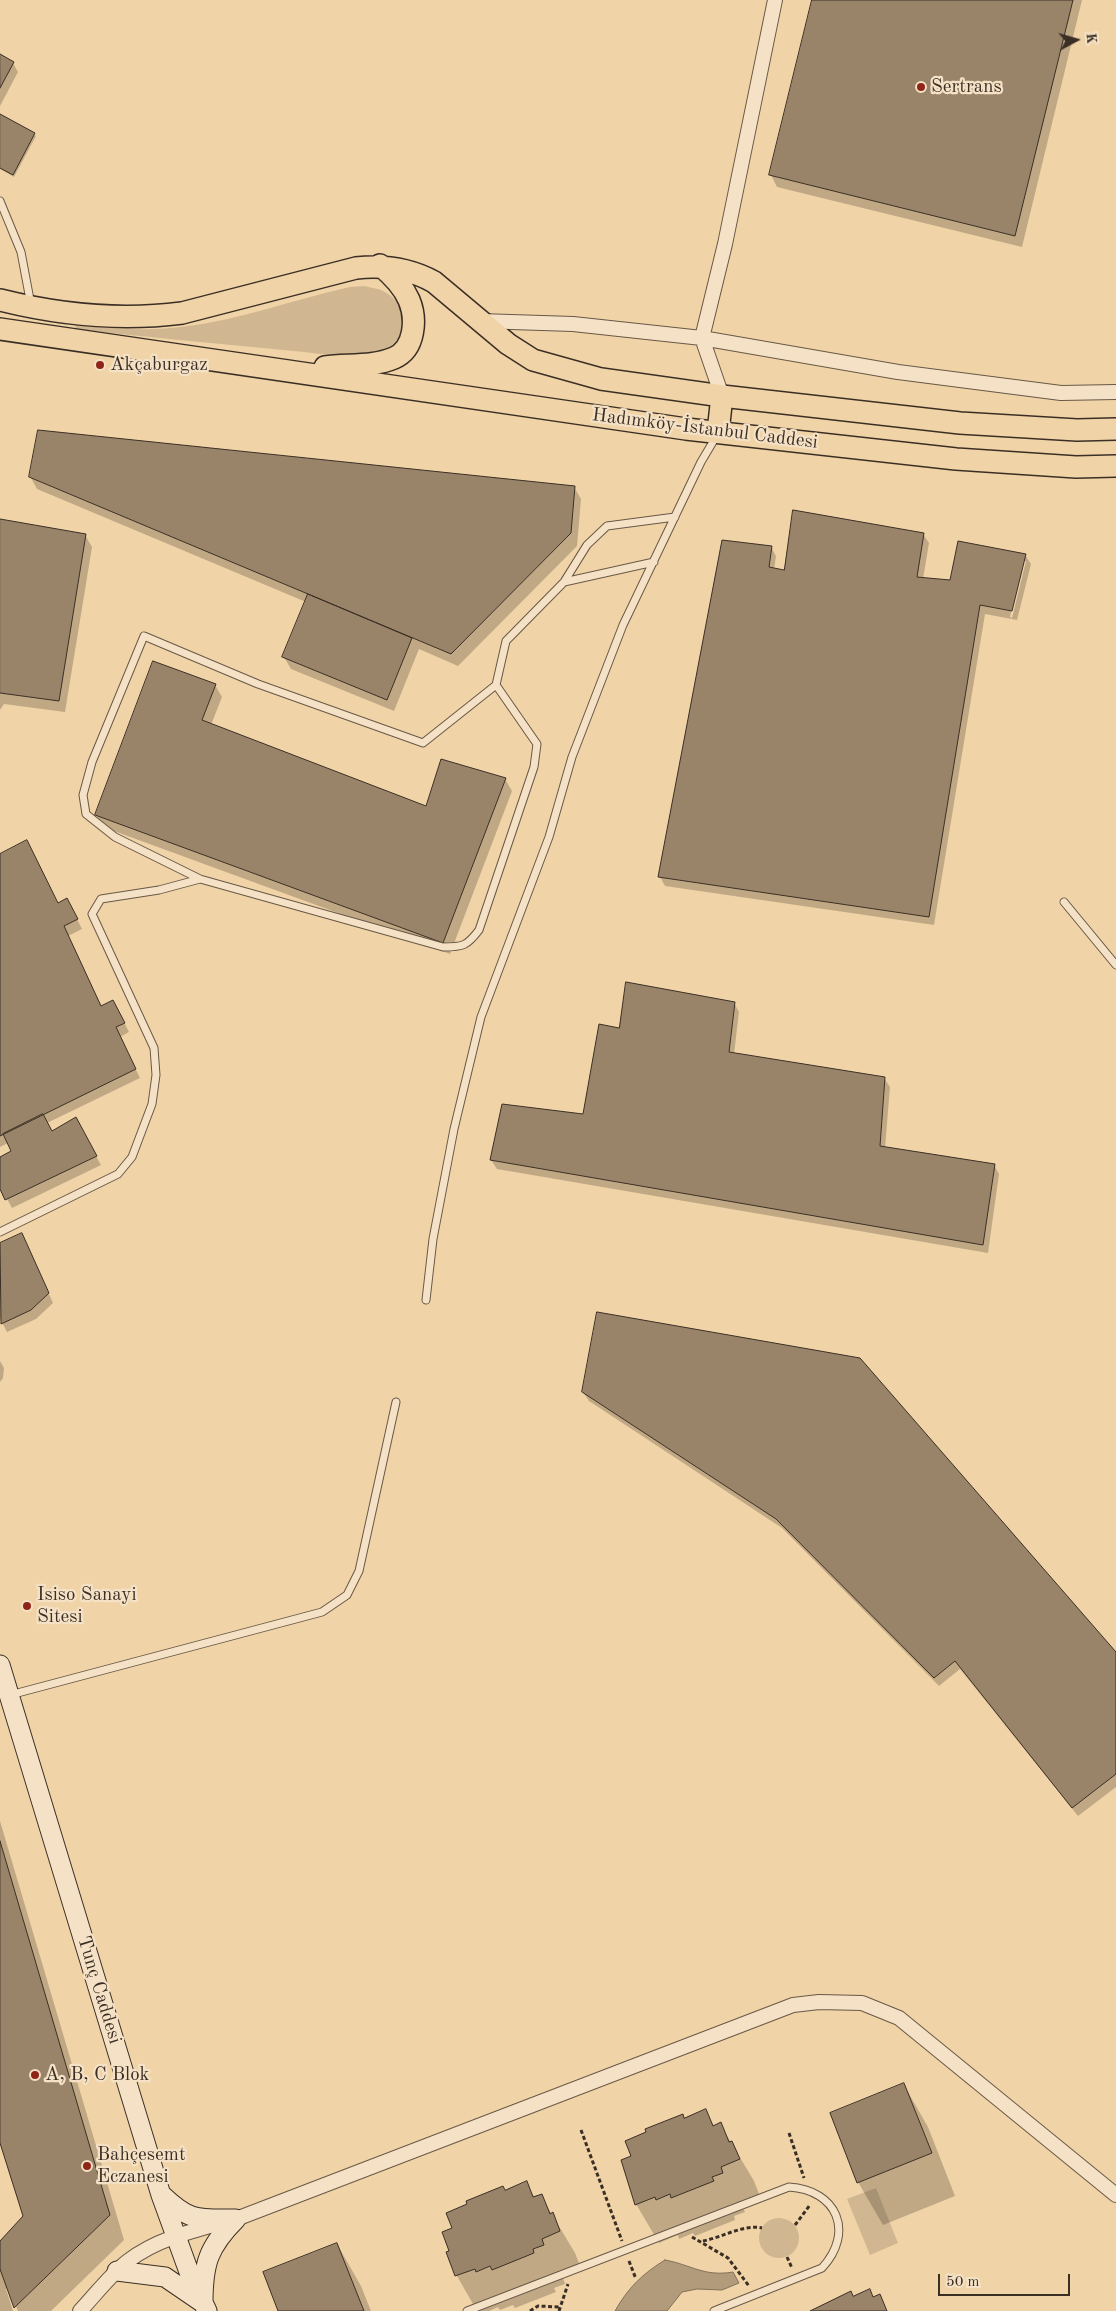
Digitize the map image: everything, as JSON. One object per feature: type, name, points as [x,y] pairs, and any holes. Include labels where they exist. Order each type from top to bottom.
[{"type":"main road","points":[[0,300],[61,314],[154,317],[182,313],[356,268],[380,265],[400,285],[410,300],[414,330],[408,346],[396,358],[376,363],[342,364],[296,371]]},
{"type":"main road","name":"Hadımköy-İstanbul Caddesi","points":[[380,265],[421,275],[434,282],[508,344],[533,360],[601,379],[722,396],[960,423],[1077,430],[1116,429]]},
{"type":"main road","name":"Hadımköy-İstanbul Caddesi","points":[[0,329],[718,432],[956,459],[1076,467],[1116,466]]},
{"type":"main road","points":[[718,432],[722,396]]},
{"type":"main road","name":"Tunç Caddesi","points":[[0,1665],[5,1696],[174,2236],[205,2307]]},
{"type":"main road","points":[[161,2194],[180,2212],[201,2219],[236,2219]]},
{"type":"main road","points":[[205,2307],[203,2272],[208,2254],[219,2235],[236,2219]]},
{"type":"main road","points":[[117,2271],[165,2277],[205,2307]]},
{"type":"street","points":[[722,396],[702,338],[725,244],[775,0]]},
{"type":"street","points":[[480,321],[573,324],[702,338],[898,372],[1061,393],[1116,392]]},
{"type":"street","points":[[80,2311],[117,2271],[144,2250],[174,2236],[236,2219],[793,2005],[819,2002],[862,2003],[899,2018],[1116,2195]]},
{"type":"lane","points":[[0,201],[21,252],[31,308]]},
{"type":"lane","points":[[426,1300],[433,1239],[454,1128],[481,1017],[549,837],[572,757],[623,625],[701,462],[718,432]]},
{"type":"lane","points":[[496,685],[537,744],[534,767],[479,930],[469,943],[458,947],[443,947],[200,879],[115,837],[86,814],[83,795],[92,762],[144,636],[258,684],[423,743],[496,685],[506,641],[564,582],[587,546],[607,526],[675,517]]},
{"type":"lane","points":[[564,582],[654,562]]},
{"type":"lane","points":[[0,1232],[118,1174],[132,1157],[152,1104],[156,1075],[154,1048],[92,914],[101,899],[159,890],[200,879]]},
{"type":"lane","points":[[1064,902],[1116,965]]},
{"type":"lane","points":[[5,1696],[322,1612],[347,1595],[359,1571],[396,1402]]},
{"type":"lane","points":[[467,2311],[789,2187],[804,2188],[818,2193],[829,2203],[836,2215],[839,2230],[838,2244],[832,2258],[822,2268],[714,2311]]},
{"type":"path","points":[[581,2130],[636,2279]]},
{"type":"path","points":[[701,2241],[726,2236],[742,2228],[762,2228]]},
{"type":"path","points":[[677,2230],[701,2241],[728,2258],[743,2276],[754,2295]]},
{"type":"path","points":[[530,2311],[538,2306],[560,2309],[565,2290],[577,2268]]},
{"type":"shaded area","points":[[365,286],[381,290],[392,297],[398,305],[403,324],[401,334],[396,343],[388,350],[367,356],[331,355],[75,329],[76,324],[135,329],[159,329],[194,325],[239,316],[328,292]]},
{"type":"shaded area","points":[[876,2188],[898,2243],[870,2255],[847,2199]]},
{"type":"shaded area","points":[[775,2218],[783,2218],[790,2221],[796,2227],[799,2238],[796,2249],[790,2255],[783,2258],[775,2258],[768,2255],[762,2249],[759,2242],[759,2234],[762,2227],[768,2221]]},
{"type":"shaded area","points":[[665,2260],[706,2272],[733,2272],[739,2283],[722,2290],[697,2289],[682,2292],[667,2311],[615,2311],[636,2282]]},
{"type":"building","name":"Sertrans","points":[[812,0],[1073,0],[1015,236],[769,175]]},
{"type":"building","points":[[0,54],[14,62],[0,88]]},
{"type":"building","points":[[0,114],[35,133],[13,175],[0,168]]},
{"type":"building","points":[[38,430],[575,486],[571,533],[451,654],[29,477]]},
{"type":"building","points":[[793,510],[924,533],[917,577],[950,580],[958,541],[1026,554],[1012,611],[980,605],[929,917],[658,877],[722,540],[772,546],[769,567],[784,570]]},
{"type":"building","points":[[0,519],[86,534],[59,701],[0,693]]},
{"type":"building","points":[[308,594],[412,638],[387,700],[282,657]]},
{"type":"building","points":[[153,661],[216,684],[202,720],[426,806],[441,759],[506,778],[443,943],[95,815]]},
{"type":"building","points":[[27,840],[58,903],[67,898],[78,919],[64,926],[101,1006],[113,1000],[125,1023],[116,1027],[136,1069],[0,1136],[0,854]]},
{"type":"building","points":[[626,982],[735,1002],[729,1052],[885,1077],[880,1146],[995,1164],[983,1245],[490,1160],[502,1104],[583,1114],[599,1024],[619,1028]]},
{"type":"building","points":[[43,1114],[52,1131],[76,1117],[97,1156],[5,1200],[0,1189],[0,1157],[11,1151],[3,1134]]},
{"type":"building","points":[[22,1233],[49,1293],[31,1310],[1,1324],[0,1243]]},
{"type":"building","points":[[597,1312],[860,1358],[1116,1652],[1116,1774],[1072,1808],[955,1661],[934,1678],[776,1519],[582,1392]]},
{"type":"building","name":"A, B, C Blok","points":[[0,1841],[110,2215],[14,2308],[0,2269],[0,2241],[23,2216],[0,2143]]},
{"type":"building","points":[[904,2083],[932,2153],[857,2183],[830,2113]]},
{"type":"building","points":[[706,2109],[713,2126],[721,2122],[729,2142],[732,2141],[740,2159],[721,2167],[723,2173],[712,2177],[714,2181],[671,2198],[670,2194],[656,2200],[655,2197],[635,2205],[621,2160],[631,2156],[625,2141],[646,2132],[645,2129],[683,2114],[684,2118]]},
{"type":"building","points":[[527,2181],[533,2197],[542,2194],[550,2214],[553,2212],[560,2231],[542,2239],[544,2245],[533,2249],[534,2253],[492,2270],[490,2266],[476,2272],[475,2269],[455,2276],[446,2252],[449,2251],[442,2232],[452,2228],[446,2213],[467,2204],[466,2201],[503,2186],[505,2190]]},
{"type":"building","points":[[337,2243],[364,2311],[278,2311],[263,2272]]},
{"type":"building","points":[[870,2289],[873,2297],[880,2294],[887,2311],[810,2311],[851,2291],[853,2296]]},
{"type":"place","name":"Sertrans","points":[[921,87]]},
{"type":"place","name":"Akçaburgaz","points":[[100,365]]},
{"type":"place","name":"Isiso Sanayi Sitesi","points":[[27,1606]]},
{"type":"place","name":"A, B, C Blok","points":[[35,2075]]},
{"type":"place","name":"Bahçesemt Eczanesi","points":[[87,2166]]}]
